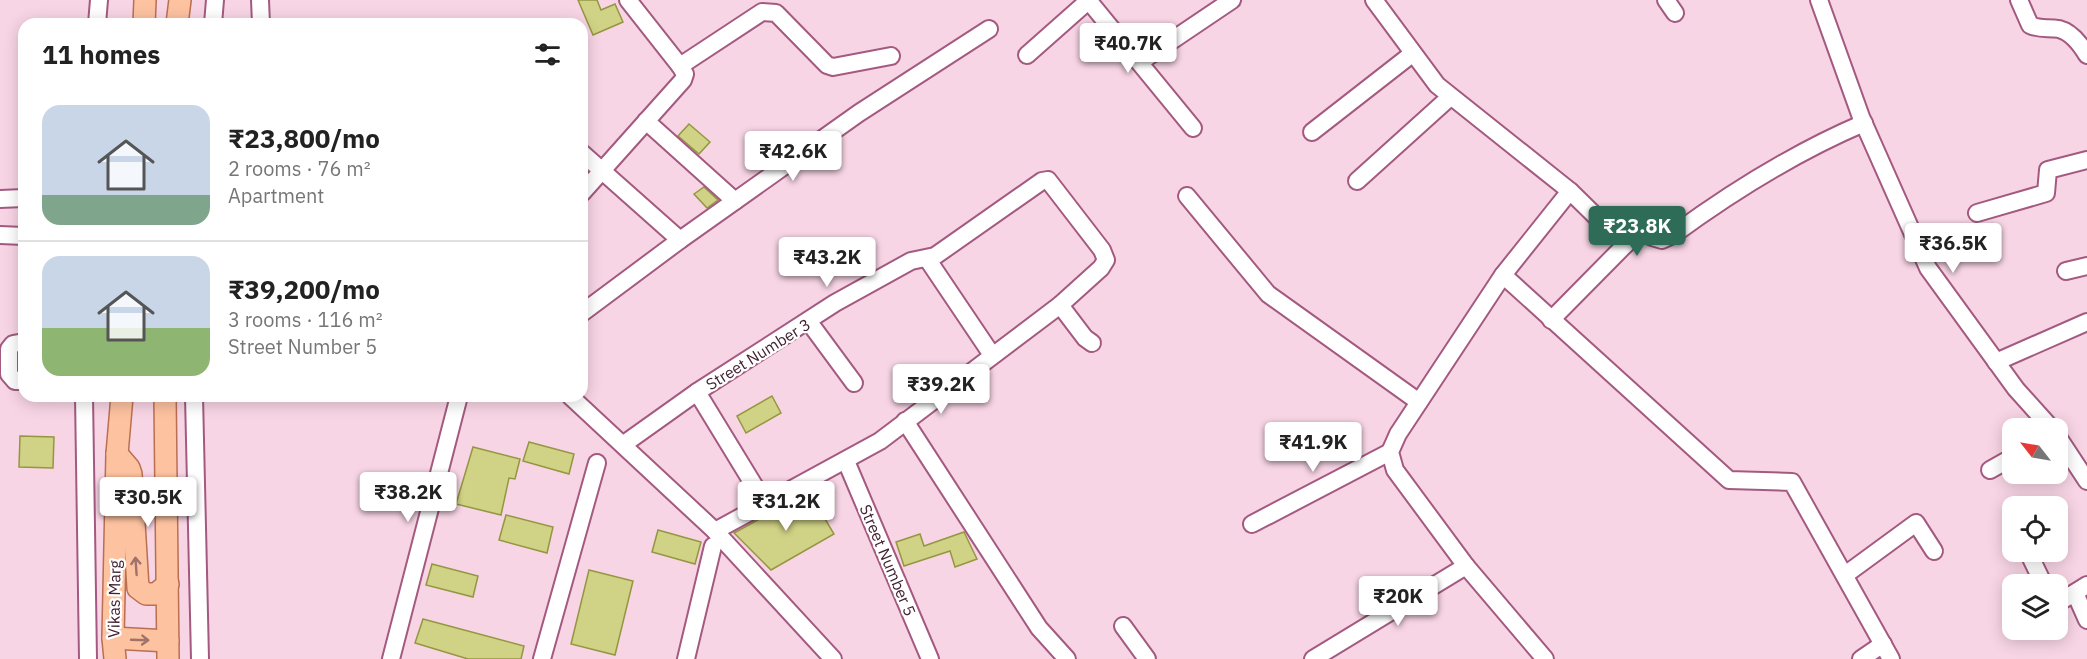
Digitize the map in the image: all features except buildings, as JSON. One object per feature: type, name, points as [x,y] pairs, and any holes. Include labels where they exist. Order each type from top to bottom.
[{"type":"main road","points":[[144,18],[145,0]]},
{"type":"main road","points":[[178,18],[180,0]]},
{"type":"main road","name":"Vikas Marg","points":[[114,649],[117,454],[121,402]]},
{"type":"main road","points":[[114,649],[168,650],[165,402]]},
{"type":"main road","points":[[117,454],[129,468],[131,474],[138,588],[146,594],[156,594],[168,584]]},
{"type":"street","points":[[98,18],[99,0]]},
{"type":"street","points":[[214,18],[215,0]]},
{"type":"street","points":[[260,0],[261,18]]},
{"type":"street","points":[[588,186],[684,80],[685,74],[680,66],[628,0]]},
{"type":"street","points":[[1027,55],[1088,0],[1193,128]]},
{"type":"street","points":[[1140,62],[1232,0]]},
{"type":"street","points":[[1374,0],[1412,54],[1449,98],[1570,191],[1624,245]]},
{"type":"street","points":[[1819,0],[1864,123],[1928,268],[2016,389],[2042,418]]},
{"type":"street","points":[[2019,0],[2030,25],[2038,29],[2059,29],[2070,35],[2087,55]]},
{"type":"street","points":[[680,66],[762,12],[770,11],[776,13],[827,65],[833,67],[891,56]]},
{"type":"street","points":[[588,309],[680,240],[859,113],[989,29]]},
{"type":"street","points":[[1312,132],[1412,54]]},
{"type":"street","points":[[1357,181],[1449,98]]},
{"type":"street","points":[[646,121],[735,201]]},
{"type":"street","points":[[1551,320],[1639,231],[1644,230],[1652,237],[1662,240],[1673,235],[1773,168],[1826,139],[1864,123]]},
{"type":"street","points":[[588,158],[680,240]]},
{"type":"street","points":[[1977,213],[2046,193],[2048,170],[2087,160]]},
{"type":"street","name":"Street Number 3","points":[[624,444],[697,392],[809,322],[835,303],[911,261],[928,260],[1042,181],[1048,180],[1102,250],[1106,260],[1101,268],[1060,305]]},
{"type":"street","points":[[1252,524],[1390,452],[1398,434],[1503,275],[1570,191]]},
{"type":"street","points":[[1187,196],[1268,294],[1419,402]]},
{"type":"street","points":[[0,199],[18,198]]},
{"type":"street","points":[[0,235],[18,236]]},
{"type":"street","points":[[928,260],[992,355]]},
{"type":"street","points":[[2066,272],[2087,266]]},
{"type":"street","points":[[1503,275],[1730,480],[1792,482],[1887,652],[1862,659]]},
{"type":"street","points":[[686,659],[714,538],[766,505],[880,441],[1060,305],[1085,338],[1092,343]]},
{"type":"street","points":[[809,322],[854,383]]},
{"type":"street","points":[[1996,362],[2087,322]]},
{"type":"street","points":[[18,343],[9,348],[9,374],[15,381],[18,381]]},
{"type":"street","points":[[697,392],[766,505]]},
{"type":"street","points":[[84,402],[88,659]]},
{"type":"street","points":[[194,402],[200,659]]},
{"type":"street","points":[[391,659],[457,402]]},
{"type":"street","points":[[577,402],[624,444],[833,659]]},
{"type":"street","points":[[905,421],[1040,628],[1066,659]]},
{"type":"street","points":[[1390,452],[1395,470],[1466,566],[1544,658]]},
{"type":"street","points":[[2068,452],[2087,481]]},
{"type":"street","name":"Street Number 5","points":[[846,461],[930,659]]},
{"type":"street","points":[[542,659],[597,463]]},
{"type":"street","points":[[1990,470],[2002,463]]},
{"type":"street","points":[[1845,575],[1916,523],[1934,551]]},
{"type":"street","points":[[1313,659],[1466,566]]},
{"type":"street","points":[[2068,597],[2081,589],[2087,620]]},
{"type":"street","points":[[1123,626],[1147,659]]}]
